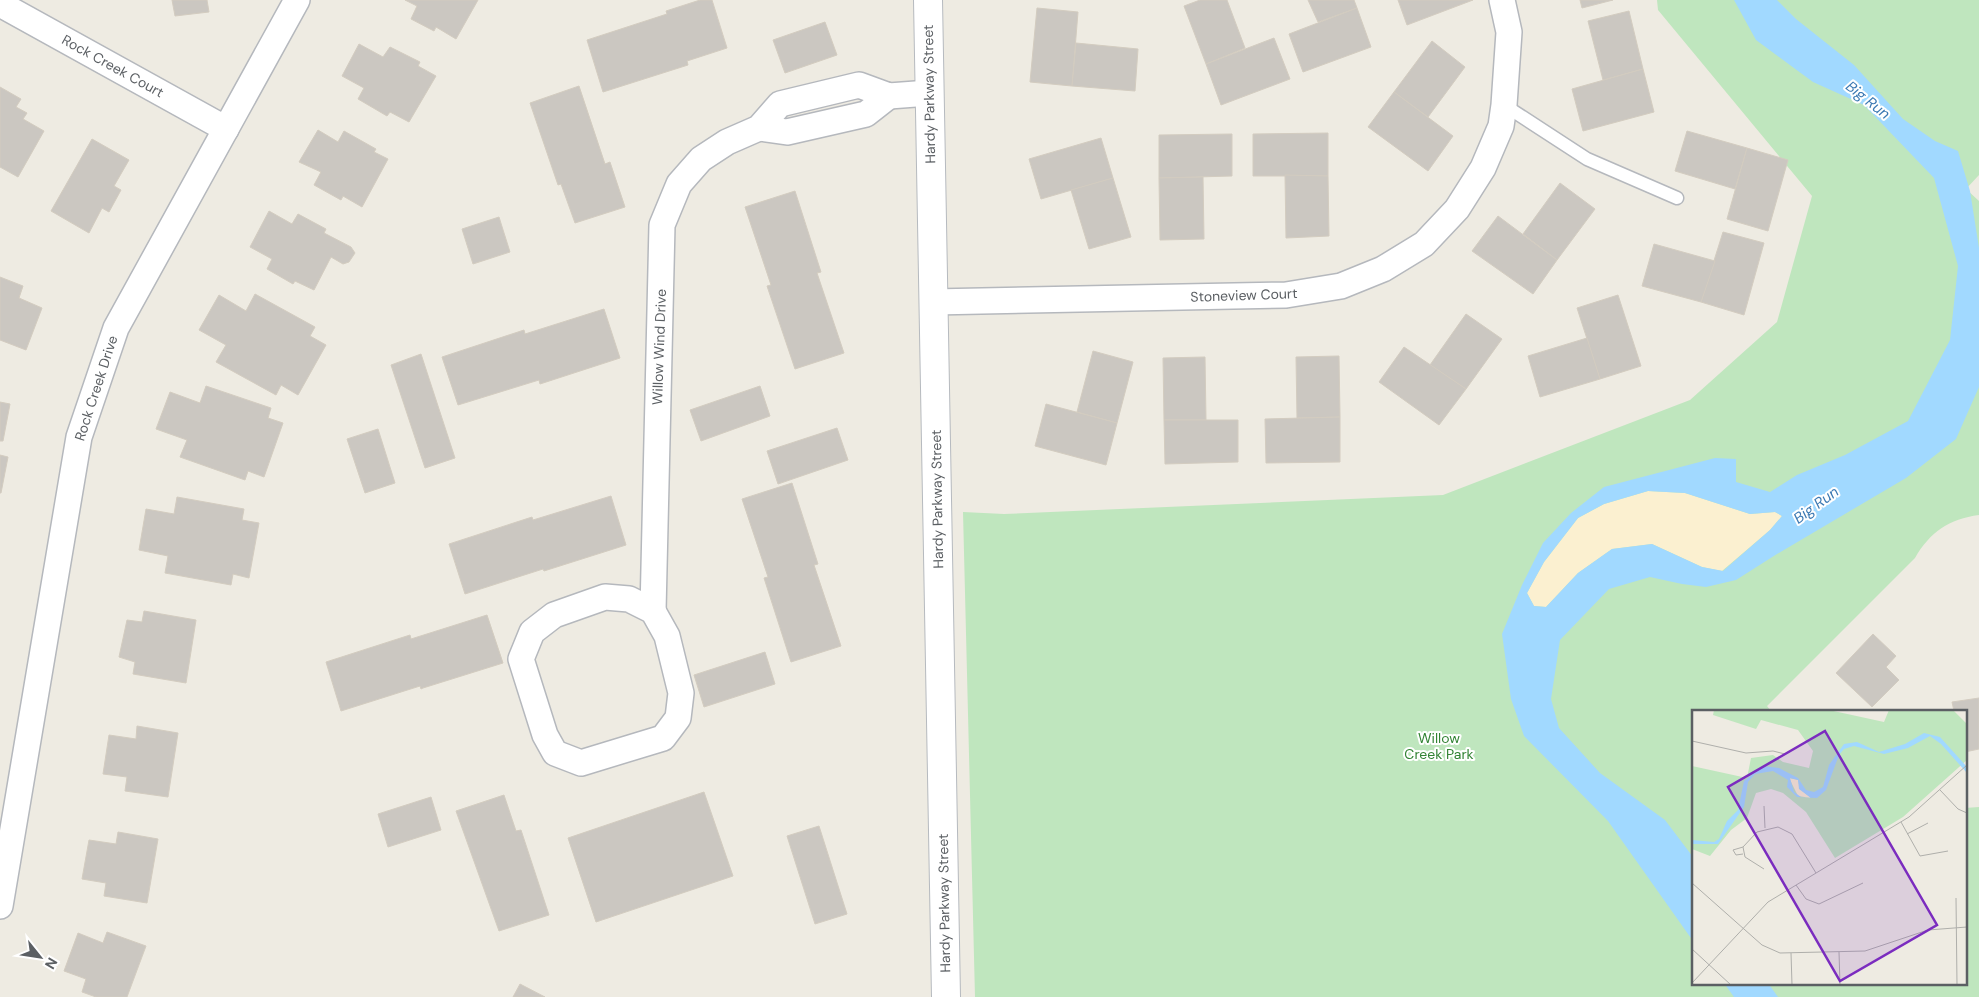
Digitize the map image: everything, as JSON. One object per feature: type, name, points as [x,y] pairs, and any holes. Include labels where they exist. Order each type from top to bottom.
[{"type":"main road","name":"Hardy Parkway Street","points":[[928,0],[946,997]]},
{"type":"street","name":"Rock Creek Drive","points":[[0,906],[79,437],[116,328],[297,0]]},
{"type":"street","name":"Stoneview Court","points":[[933,302],[1286,295],[1341,286],[1383,269],[1424,244],[1457,209],[1483,168],[1500,126],[1504,105],[1509,32],[1502,0]]},
{"type":"street","name":"Rock Creek Court","points":[[0,4],[226,129]]},
{"type":"street","name":"Willow Wind Drive","points":[[653,611],[662,225],[679,184],[701,159],[727,142],[759,128],[780,104],[859,85],[888,96],[929,93]]},
{"type":"street","points":[[605,597],[629,599],[653,611],[667,636],[681,692],[678,718],[663,738],[581,763],[555,753],[545,735],[521,659],[532,632],[554,615],[605,597]]},
{"type":"lane","points":[[1504,105],[1587,159],[1677,198]]},
{"type":"green space","name":"Willow Creek Park","points":[[1657,0],[1979,0],[1979,175],[1966,189],[1979,201],[1979,515],[1958,520],[1941,528],[1934,534],[1915,558],[1767,706],[1770,710],[1692,710],[1692,984],[1966,984],[1966,808],[1979,807],[1979,997],[975,997],[963,512],[1004,514],[1443,495],[1690,400],[1777,322],[1812,196],[1658,10]]},
{"type":"sand","points":[[1648,491],[1685,493],[1750,514],[1775,512],[1782,516],[1770,530],[1722,571],[1702,567],[1652,544],[1612,549],[1578,573],[1546,607],[1534,606],[1527,593],[1544,562],[1578,518],[1604,504]]},
{"type":"water","name":"Big Run","points":[[1734,0],[1777,0],[1796,19],[1854,65],[1903,119],[1935,141],[1958,151],[1970,191],[1979,248],[1979,387],[1956,439],[1906,478],[1736,580],[1706,587],[1650,577],[1609,589],[1560,640],[1551,699],[1559,728],[1600,773],[1665,820],[1692,856],[1692,940],[1608,821],[1524,736],[1511,699],[1502,634],[1522,585],[1543,543],[1571,513],[1604,487],[1715,458],[1736,459],[1736,482],[1770,492],[1797,475],[1845,455],[1908,421],[1950,340],[1958,266],[1934,178],[1864,105],[1813,82],[1756,40]],"holes":[[[1648,491],[1685,493],[1750,514],[1775,512],[1782,516],[1770,530],[1723,571],[1702,567],[1652,544],[1612,549],[1578,573],[1546,607],[1534,606],[1527,593],[1544,562],[1578,518],[1604,504]]]},
{"type":"water","points":[[1725,984],[1769,984],[1778,997],[1734,997]]},
{"type":"building","points":[[172,0],[207,0],[209,12],[175,16]]},
{"type":"building","points":[[405,0],[478,0],[456,39],[436,27],[434,31],[411,19],[417,6]]},
{"type":"building","points":[[700,0],[712,0],[727,48],[687,61],[688,65],[603,92],[587,40],[667,14],[666,11]]},
{"type":"building","points":[[1200,0],[1227,0],[1245,48],[1206,64],[1184,6]]},
{"type":"building","points":[[1308,0],[1354,0],[1357,8],[1318,22]]},
{"type":"building","points":[[1398,0],[1473,0],[1407,25]]},
{"type":"building","points":[[1580,0],[1613,0],[1582,8]]},
{"type":"building","points":[[1037,8],[1078,12],[1072,86],[1030,82]]},
{"type":"building","points":[[1357,8],[1371,47],[1303,72],[1289,34]]},
{"type":"building","points":[[1629,11],[1643,69],[1603,80],[1588,21]]},
{"type":"building","points":[[825,22],[837,55],[785,73],[773,40]]},
{"type":"building","points":[[1274,38],[1290,79],[1221,105],[1206,64]]},
{"type":"building","points":[[1432,41],[1465,67],[1428,117],[1394,92]]},
{"type":"building","points":[[1076,43],[1138,49],[1135,91],[1072,86]]},
{"type":"building","points":[[359,44],[383,57],[390,47],[420,62],[418,66],[436,76],[409,122],[390,112],[387,116],[358,99],[364,88],[342,76]]},
{"type":"building","points":[[1643,69],[1654,112],[1583,131],[1572,89]]},
{"type":"building","points":[[579,86],[605,164],[610,162],[625,207],[575,223],[561,184],[558,185],[530,103]]},
{"type":"building","points":[[0,87],[21,99],[16,107],[27,113],[23,119],[44,131],[18,177],[0,167]]},
{"type":"building","points":[[1394,92],[1453,136],[1428,171],[1368,127]]},
{"type":"building","points":[[318,130],[338,142],[344,131],[376,149],[374,152],[388,159],[362,207],[343,196],[341,200],[314,185],[321,172],[299,162]]},
{"type":"building","points":[[1687,131],[1747,148],[1735,189],[1675,171]]},
{"type":"building","points":[[1328,133],[1328,176],[1253,176],[1253,134]]},
{"type":"building","points":[[1232,134],[1232,176],[1159,178],[1159,135]]},
{"type":"building","points":[[1101,138],[1113,178],[1041,199],[1029,159]]},
{"type":"building","points":[[92,139],[129,160],[114,186],[121,190],[109,212],[102,208],[89,233],[51,211]]},
{"type":"building","points":[[1747,148],[1788,160],[1768,231],[1727,219]]},
{"type":"building","points":[[1285,175],[1328,176],[1329,236],[1286,238]]},
{"type":"building","points":[[1203,177],[1204,239],[1160,240],[1159,178]]},
{"type":"building","points":[[1113,178],[1131,237],[1089,249],[1071,190]]},
{"type":"building","points":[[1560,183],[1595,209],[1557,260],[1523,234]]},
{"type":"building","points":[[795,191],[821,272],[817,273],[844,353],[795,369],[767,286],[771,285],[745,207]]},
{"type":"building","points":[[269,211],[292,224],[298,214],[326,229],[324,233],[351,247],[355,253],[349,262],[343,264],[331,257],[314,290],[295,281],[293,284],[267,269],[272,259],[250,247]]},
{"type":"building","points":[[1498,216],[1557,260],[1533,294],[1472,251]]},
{"type":"building","points":[[499,217],[510,252],[473,264],[462,229]]},
{"type":"building","points":[[1723,232],[1764,243],[1744,315],[1701,302]]},
{"type":"building","points":[[1654,244],[1715,261],[1701,302],[1642,286]]},
{"type":"building","points":[[0,277],[23,286],[19,298],[42,308],[26,350],[0,340]]},
{"type":"building","points":[[255,294],[315,327],[310,336],[326,345],[298,395],[281,385],[276,395],[216,362],[226,345],[199,330],[219,295],[246,311]]},
{"type":"building","points":[[1618,295],[1641,366],[1600,379],[1577,308]]},
{"type":"building","points":[[604,309],[620,358],[540,384],[539,380],[458,405],[442,357],[524,330],[525,334]]},
{"type":"building","points":[[1466,314],[1502,339],[1466,389],[1430,365]]},
{"type":"building","points":[[1587,338],[1600,379],[1540,397],[1528,356]]},
{"type":"building","points":[[1404,347],[1466,389],[1439,425],[1379,382]]},
{"type":"building","points":[[1093,351],[1133,362],[1117,423],[1077,412]]},
{"type":"building","points":[[421,354],[455,458],[425,468],[391,365]]},
{"type":"building","points":[[1339,356],[1340,417],[1297,418],[1296,357]]},
{"type":"building","points":[[1205,357],[1206,420],[1164,420],[1163,358]]},
{"type":"building","points":[[206,386],[271,408],[268,418],[283,423],[264,477],[248,471],[245,480],[180,457],[187,440],[156,429],[170,392],[200,403]]},
{"type":"building","points":[[760,386],[770,416],[701,441],[690,410]]},
{"type":"building","points":[[0,402],[10,404],[3,441],[0,441]]},
{"type":"building","points":[[1046,404],[1117,423],[1106,465],[1035,446]]},
{"type":"building","points":[[1340,417],[1340,462],[1266,463],[1265,419]]},
{"type":"building","points":[[1164,420],[1238,420],[1238,462],[1165,464]]},
{"type":"building","points":[[837,428],[848,460],[778,484],[767,451]]},
{"type":"building","points":[[378,429],[395,483],[365,493],[347,439]]},
{"type":"building","points":[[0,455],[8,457],[1,493],[0,493]]},
{"type":"building","points":[[792,483],[818,564],[814,565],[841,646],[791,662],[764,578],[768,577],[742,499]]},
{"type":"building","points":[[611,496],[626,545],[465,594],[449,544],[532,517],[533,520]]},
{"type":"building","points":[[177,497],[244,509],[242,520],[259,523],[249,578],[233,574],[231,585],[165,573],[168,556],[139,550],[146,509],[174,514]]},
{"type":"building","points":[[144,611],[196,620],[186,683],[133,674],[135,662],[119,657],[127,620],[142,622]]},
{"type":"building","points":[[487,615],[503,663],[421,689],[420,686],[341,711],[326,662],[410,635],[411,639]]},
{"type":"building","points":[[1873,634],[1896,656],[1886,667],[1899,680],[1872,707],[1836,673]]},
{"type":"building","points":[[765,652],[775,684],[704,707],[694,675]]},
{"type":"building","points":[[1979,698],[1979,749],[1966,752],[1966,710],[1954,710],[1952,702]]},
{"type":"building","points":[[137,726],[178,733],[168,797],[125,791],[127,777],[103,774],[109,735],[136,739]]},
{"type":"building","points":[[704,792],[733,876],[596,922],[568,838]]},
{"type":"building","points":[[504,795],[516,831],[521,830],[549,915],[499,931],[456,811]]},
{"type":"building","points":[[431,797],[441,830],[388,847],[378,814]]},
{"type":"building","points":[[819,826],[847,914],[815,924],[787,836]]},
{"type":"building","points":[[118,832],[158,839],[147,903],[104,896],[106,883],[82,879],[89,840],[116,844]]},
{"type":"building","points":[[107,932],[146,946],[127,997],[96,997],[82,992],[86,979],[64,971],[78,933],[103,943]]},
{"type":"building","points":[[520,984],[545,997],[513,997]]}]
